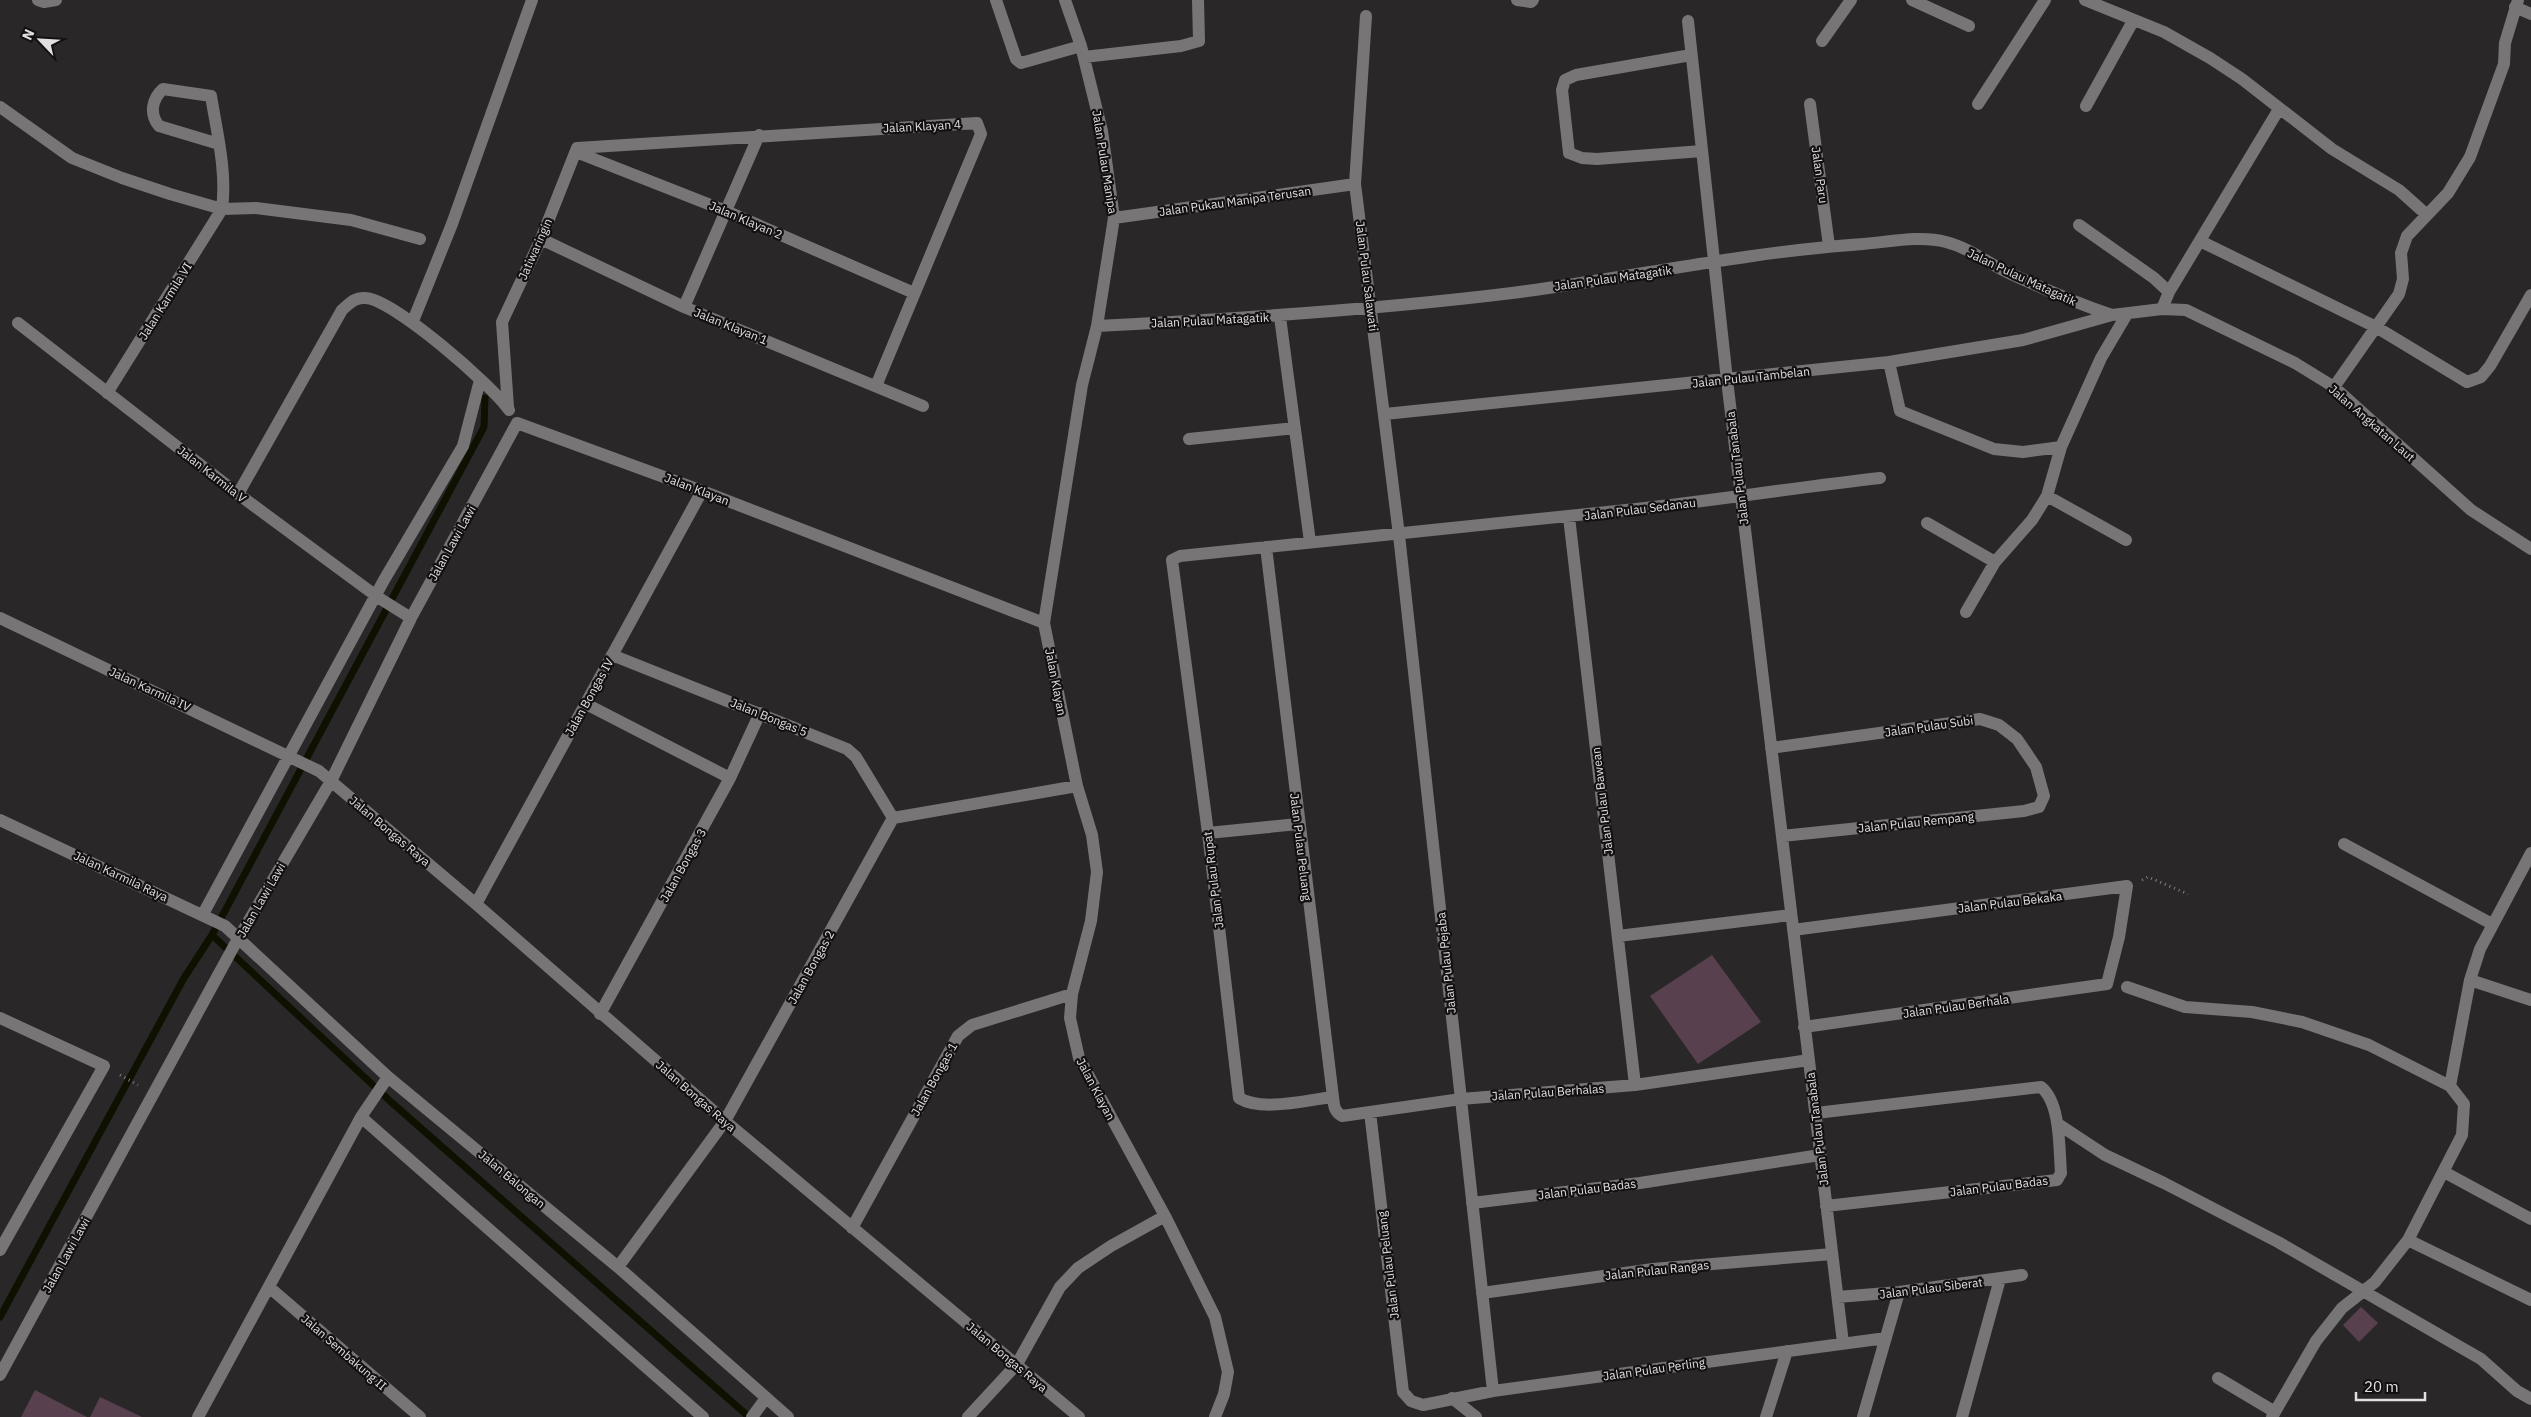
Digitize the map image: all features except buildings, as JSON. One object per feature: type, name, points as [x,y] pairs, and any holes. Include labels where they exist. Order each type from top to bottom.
[{"type":"street","points":[[38,0],[44,2],[56,0]]},
{"type":"street","points":[[413,321],[452,224],[532,0]]},
{"type":"street","points":[[996,0],[1016,59],[1021,63],[1083,51],[1181,46],[1199,41],[1198,0]]},
{"type":"street","name":"Jalan Pulau Manipa","points":[[1065,0],[1083,51],[1102,132],[1114,218],[1097,326]]},
{"type":"street","points":[[1517,0],[1531,2],[1533,0]]},
{"type":"street","points":[[1822,41],[1851,0]]},
{"type":"street","points":[[1912,0],[1969,26]]},
{"type":"street","points":[[1978,104],[2045,0]]},
{"type":"street","points":[[2085,0],[2164,32],[2210,58],[2242,79],[2332,149],[2399,190],[2427,215]]},
{"type":"street","points":[[2334,387],[2399,294],[2403,279],[2401,253],[2407,236],[2448,193],[2470,157],[2504,64],[2505,43],[2516,4],[2531,14]]},
{"type":"street","name":"Jalan Pulau Salawati","points":[[1366,16],[1355,184],[1400,535]]},
{"type":"street","name":"Jalan Pulau Tanabala","points":[[1688,21],[1726,380],[1843,1343]]},
{"type":"street","points":[[2086,106],[2133,21]]},
{"type":"street","points":[[1691,55],[1576,74],[1565,80],[1562,90],[1569,153],[1582,158],[1597,159],[1702,151]]},
{"type":"street","points":[[219,144],[159,126],[154,120],[152,105],[156,96],[163,89],[211,96],[219,144],[225,189],[222,209]]},
{"type":"street","name":"Jalan Paru","points":[[1810,104],[1829,246]]},
{"type":"street","points":[[0,107],[72,158],[122,178],[222,209],[256,208],[351,220],[420,239]]},
{"type":"street","points":[[2162,309],[2169,292],[2279,109]]},
{"type":"street","name":"Jalan Klayan 4","points":[[579,149],[760,135],[977,123],[981,134],[876,386]]},
{"type":"street","points":[[684,307],[760,135]]},
{"type":"street","name":"Jalan Klayan 2","points":[[579,149],[914,293]]},
{"type":"street","name":"Jatiwaringin","points":[[508,407],[502,322],[541,239],[579,149]]},
{"type":"street","name":"Jalan Pukau Manipa Terusan","points":[[1114,218],[1355,184]]},
{"type":"street","name":"Jalan Karmila VI","points":[[108,393],[222,209]]},
{"type":"street","points":[[2078,225],[2154,278],[2169,292]]},
{"type":"street","name":"Jalan Klayan 1","points":[[541,239],[684,307],[924,406]]},
{"type":"street","name":"Jalan Pulau Matagatik","points":[[1097,326],[1280,317],[1370,308],[1512,292],[1829,246],[1918,240],[1945,241],[2082,305],[2112,315]]},
{"type":"street","points":[[2200,241],[2376,326],[2467,382],[2481,377],[2490,366],[2531,296]]},
{"type":"street","points":[[238,494],[256,459],[348,304],[353,300],[367,297],[413,321],[508,407],[517,423]]},
{"type":"street","name":"Jalan Angkatan Laut","points":[[2112,315],[2162,309],[2186,310],[2228,329],[2295,364],[2334,387],[2471,510],[2531,550]]},
{"type":"street","points":[[1966,612],[1995,562],[2032,520],[2048,496],[2062,447],[2101,358],[2127,314]]},
{"type":"street","name":"Jalan Pulau Tambelan","points":[[1385,414],[1889,362],[2023,340],[2112,315]]},
{"type":"street","points":[[1280,317],[1310,542]]},
{"type":"street","name":"Jalan Karmila V","points":[[18,323],[238,494],[377,597],[411,618]]},
{"type":"street","name":"Jalan Klayan","points":[[1097,326],[1082,385],[1044,623],[1077,786],[1092,836],[1097,872],[1091,921],[1072,994],[1070,1018],[1079,1058],[1165,1216],[1215,1317],[1228,1372],[1224,1394],[1215,1417]]},
{"type":"street","points":[[1889,362],[1900,411],[1994,450],[2023,452],[2062,447]]},
{"type":"street","points":[[203,914],[294,758],[377,597],[463,446],[480,380]]},
{"type":"street","name":"Jalan Klayan","points":[[517,423],[702,491],[1044,623]]},
{"type":"street","name":"Jalan Lawi Lawi","points":[[0,1375],[237,942],[331,781],[411,618],[517,423]]},
{"type":"street","points":[[1189,439],[1295,428]]},
{"type":"street","name":"Jalan Pulau Sedanau","points":[[1172,566],[1172,560],[1180,556],[1569,517],[1741,497],[1880,478]]},
{"type":"street","name":"Jalan Bongas IV","points":[[476,904],[702,491]]},
{"type":"street","points":[[2048,496],[2126,540]]},
{"type":"street","name":"Jalan Pulau Bawean","points":[[1569,517],[1636,1085]]},
{"type":"street","points":[[1926,523],[1995,562]]},
{"type":"street","name":"Jalan Pulau Pejaba","points":[[1400,535],[1493,1391]]},
{"type":"street","name":"Jalan Pulau Peluang","points":[[1266,547],[1298,824],[1335,1110],[1342,1116],[1461,1098]]},
{"type":"street","name":"Jalan Pulau Rupat","points":[[1172,566],[1208,833],[1239,1098],[1248,1104],[1264,1105],[1333,1097]]},
{"type":"street","name":"Jalan Karmila IV","points":[[0,618],[319,771]]},
{"type":"street","name":"Jalan Bongas 5","points":[[612,655],[847,748],[856,757],[893,818]]},
{"type":"street","points":[[586,704],[730,778]]},
{"type":"street","name":"Jalan Bongas 3","points":[[600,1014],[730,778],[760,713]]},
{"type":"street","name":"Jalan Pulau Subi","points":[[1771,748],[1980,719],[1999,726],[2017,738],[2036,767],[2044,796]]},
{"type":"street","name":"Jalan Bongas Raya","points":[[319,771],[476,904],[600,1014],[852,1228],[1079,1417]]},
{"type":"street","points":[[893,818],[1077,786]]},
{"type":"street","name":"Jalan Pulau Rempang","points":[[1782,836],[2024,811],[2039,807],[2044,796]]},
{"type":"street","name":"Jalan Bongas 2","points":[[618,1267],[726,1121],[893,818]]},
{"type":"street","name":"Jalan Karmila Raya","points":[[0,820],[203,914],[220,923],[237,942]]},
{"type":"street","points":[[1208,833],[1298,824]]},
{"type":"street","points":[[2344,844],[2492,924]]},
{"type":"street","points":[[2450,1086],[2470,980],[2480,949],[2531,853]]},
{"type":"street","name":"Jalan Pulau Bekaka","points":[[1793,930],[2127,886]]},
{"type":"street","name":"Jalan Pulau Berhala","points":[[1804,1027],[2107,984],[2119,937],[2127,886]]},
{"type":"street","points":[[1618,936],[1792,915]]},
{"type":"street","name":"Jalan Balongan","points":[[237,942],[386,1081],[618,1267],[788,1417]]},
{"type":"street","points":[[2470,980],[2531,1000]]},
{"type":"street","points":[[2126,987],[2184,1007],[2252,1012],[2302,1022],[2370,1046],[2450,1086],[2464,1104],[2462,1135],[2408,1240],[2375,1282],[2342,1308],[2316,1341],[2274,1414],[2218,1378]]},
{"type":"street","name":"Jalan Bongas 1","points":[[852,1228],[958,1036],[972,1025],[1072,994]]},
{"type":"street","points":[[0,1018],[104,1066],[0,1250]]},
{"type":"street","points":[[1636,1085],[1809,1060]]},
{"type":"street","points":[[198,1417],[361,1117],[386,1081]]},
{"type":"street","name":"Jalan Pulau Berhalas","points":[[1461,1098],[1636,1085]]},
{"type":"street","name":"Jalan Pulau Badas","points":[[1816,1113],[2041,1087],[2047,1092],[2058,1124],[2061,1173],[2057,1180],[1826,1206]]},
{"type":"street","name":"Jalan Pulau Peluang","points":[[1370,1112],[1403,1392],[1421,1411]]},
{"type":"street","points":[[361,1117],[704,1417]]},
{"type":"street","points":[[2058,1124],[2105,1155],[2164,1182],[2278,1242],[2360,1292],[2481,1360],[2517,1391],[2531,1399]]},
{"type":"street","name":"Jalan Pulau Badas","points":[[1472,1203],[1640,1182],[1820,1155]]},
{"type":"street","points":[[2444,1172],[2531,1219]]},
{"type":"street","points":[[968,1417],[1016,1364],[1060,1288],[1078,1268],[1111,1246],[1165,1216]]},
{"type":"street","points":[[2408,1240],[2531,1300]]},
{"type":"street","name":"Jalan Pulau Rangas","points":[[1482,1293],[1653,1268],[1832,1254]]},
{"type":"street","points":[[2000,1279],[2022,1274]]},
{"type":"street","name":"Jalan Pulau Siberat","points":[[1838,1298],[2000,1279],[1962,1417]]},
{"type":"street","name":"Jalan Sembakung II","points":[[269,1287],[420,1417]]},
{"type":"street","points":[[1863,1417],[1899,1292]]},
{"type":"street","name":"Jalan Pulau Perling","points":[[1421,1411],[1452,1398],[1493,1391],[1886,1338]]},
{"type":"street","points":[[1766,1417],[1788,1351]]},
{"type":"street","points":[[754,1414],[766,1398]]},
{"type":"street","points":[[1452,1398],[1476,1417]]},
{"type":"path","points":[[2127,886],[2148,877],[2188,894]]},
{"type":"path","points":[[119,1074],[137,1084]]},
{"type":"waterway","points":[[0,1317],[184,978],[212,935],[484,427],[485,398]]},
{"type":"waterway","points":[[212,935],[390,1101],[749,1417]]}]
